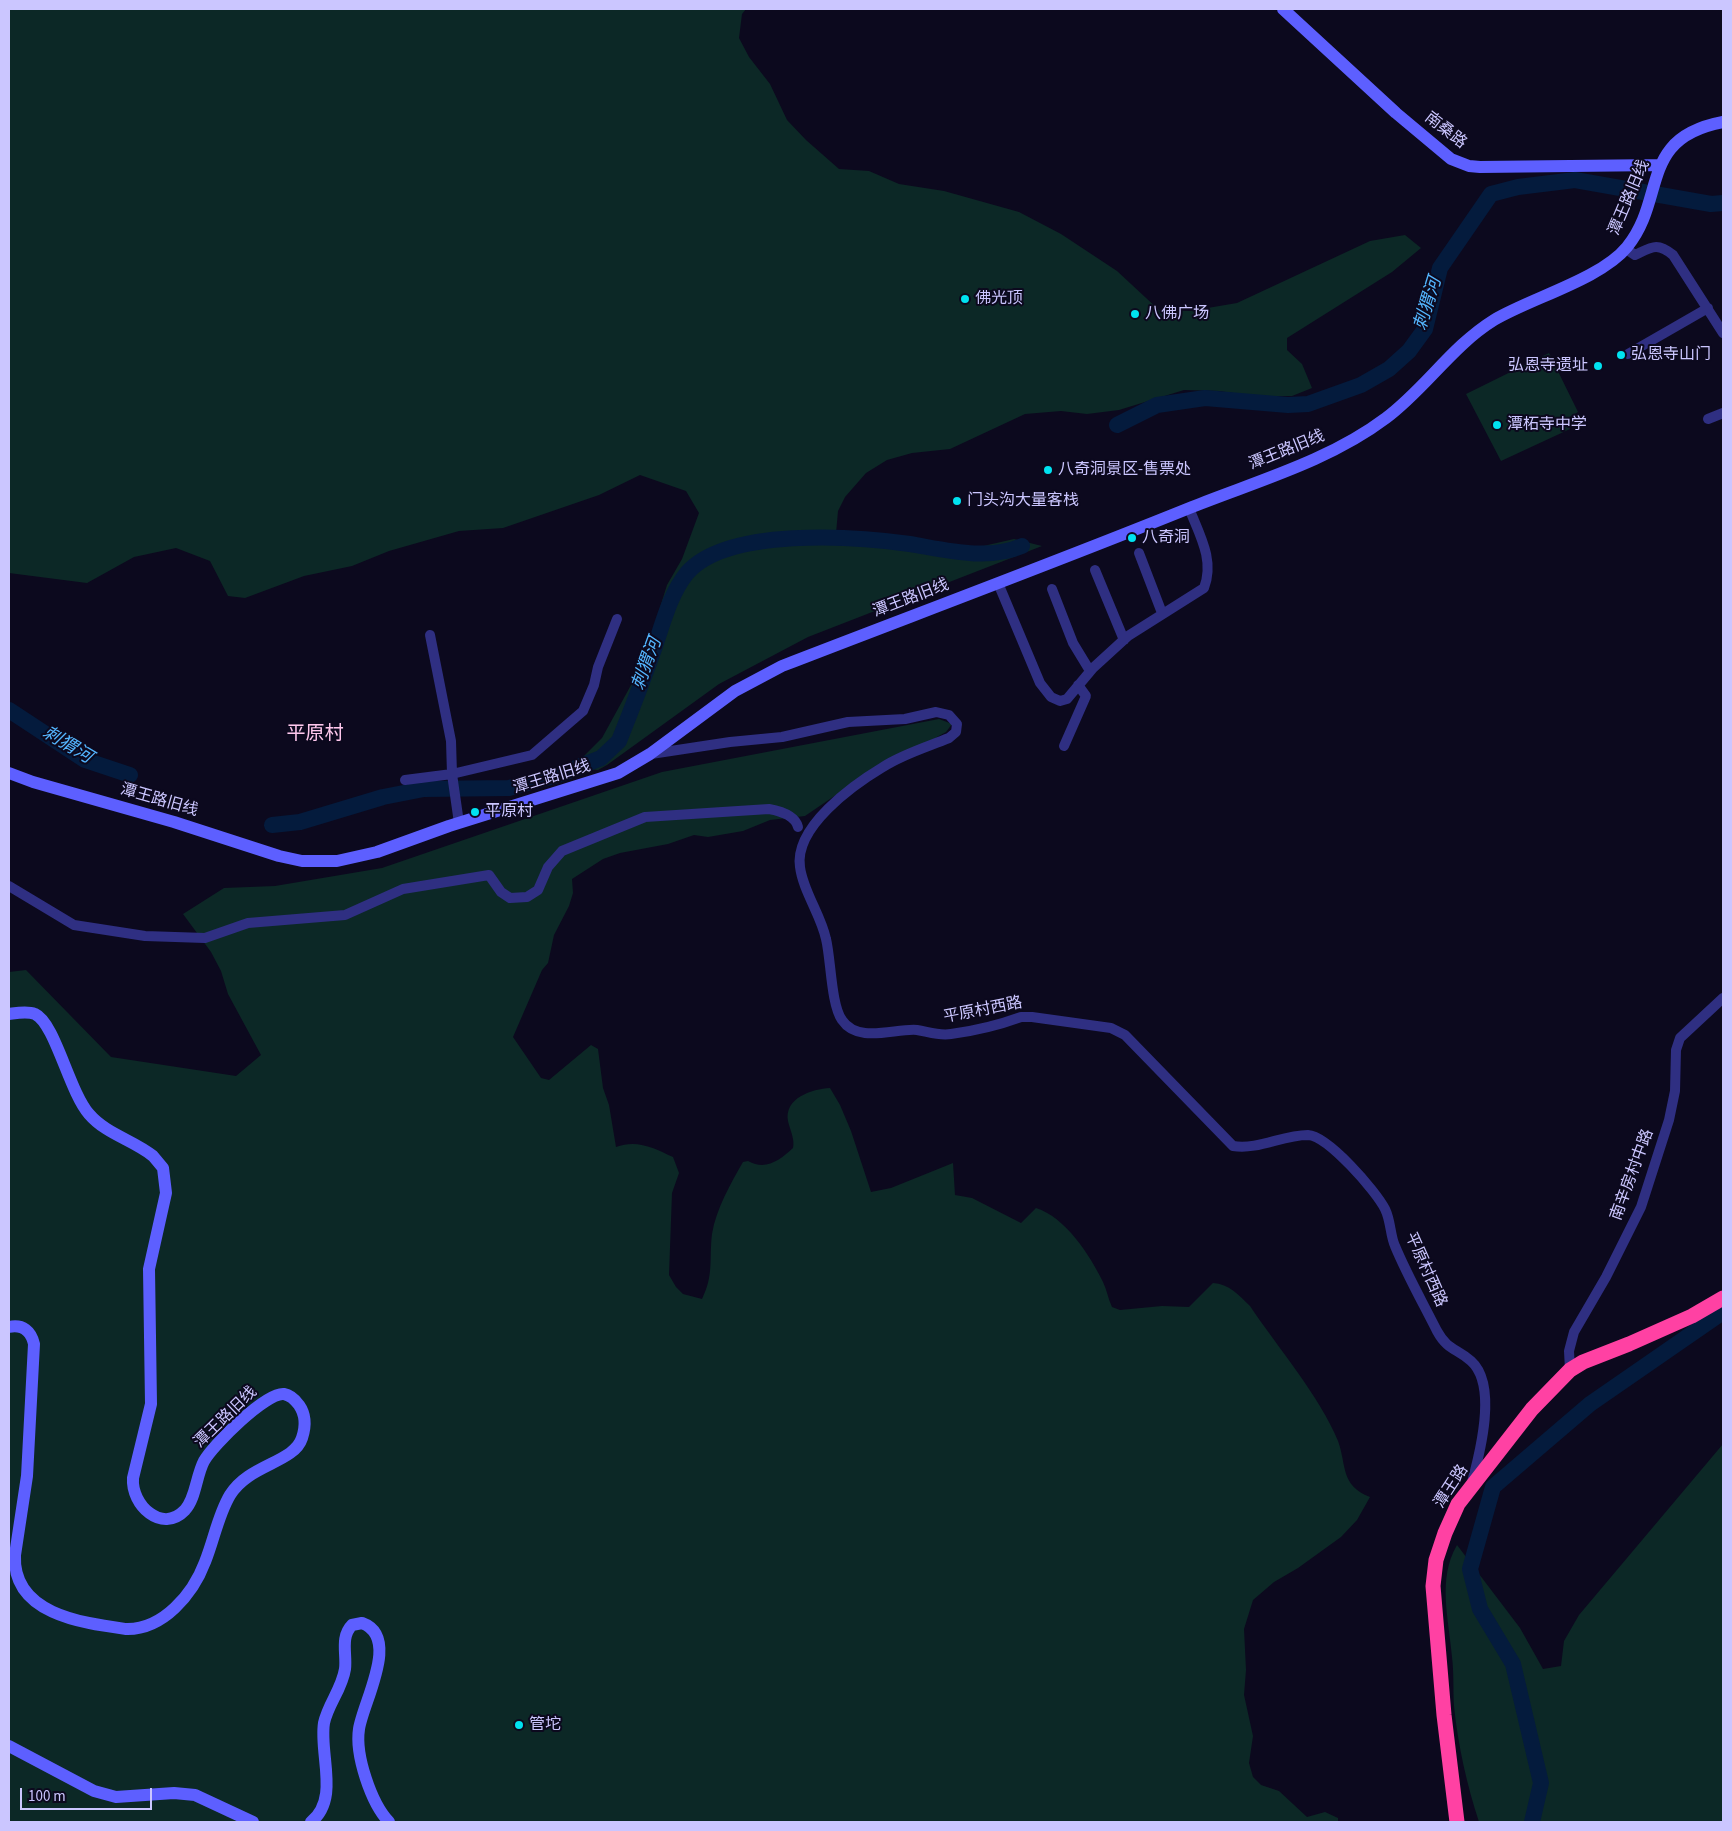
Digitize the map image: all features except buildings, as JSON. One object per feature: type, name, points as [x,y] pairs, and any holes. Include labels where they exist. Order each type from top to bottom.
[{"type":"highway","name":"潭王路","points":[[1457,1822],[1444,1715],[1434,1586],[1436,1560],[1458,1504],[1538,1402],[1570,1370],[1583,1362],[1692,1316],[1723,1298]]},
{"type":"main road","name":"南桑路","points":[[1283,9],[1451,159],[1469,166],[1480,167],[1660,168]]},
{"type":"main road","name":"潭王路旧线","points":[[9,773],[302,861],[318,862],[354,858],[377,852],[459,823],[618,774],[650,754],[715,705],[761,676],[1329,452],[1365,433],[1407,401],[1447,360],[1482,329],[1501,317],[1594,272],[1626,249],[1634,238],[1660,168],[1669,151],[1683,136],[1723,122]]},
{"type":"main road","name":"潭王路旧线","points":[[9,1014],[30,1013],[45,1022],[72,1087],[88,1112],[104,1128],[144,1148],[153,1156],[165,1175],[165,1205],[149,1269],[151,1404],[133,1478],[132,1488],[138,1502],[148,1512],[161,1518],[182,1513],[189,1503],[201,1467],[209,1454],[257,1407],[270,1398],[284,1394],[290,1397],[299,1405],[305,1417],[304,1432],[297,1448],[249,1474],[236,1485],[222,1512],[206,1561],[197,1578],[178,1604],[152,1625],[137,1629],[126,1629],[63,1615],[40,1606],[24,1592],[19,1584],[14,1566],[27,1476],[34,1344],[25,1328],[20,1326],[9,1327]]},
{"type":"main road","points":[[311,1822],[320,1812],[324,1803],[326,1780],[324,1720],[342,1682],[346,1658],[346,1634],[352,1626],[362,1624],[376,1634],[380,1647],[371,1690],[359,1730],[360,1752],[376,1806],[389,1822]]},
{"type":"main road","points":[[9,1746],[94,1791],[116,1796],[174,1793],[195,1795],[253,1822]]},
{"type":"street","points":[[1626,249],[1635,255],[1652,246],[1663,247],[1673,255],[1723,333]]},
{"type":"street","points":[[1628,354],[1708,308]]},
{"type":"street","points":[[1708,419],[1723,413]]},
{"type":"street","points":[[998,583],[1040,683],[1051,697],[1060,701],[1067,699],[1090,672],[1124,640],[1162,613],[1204,588],[1209,574],[1206,553],[1189,508]]},
{"type":"street","points":[[1139,552],[1162,613]]},
{"type":"street","points":[[1095,570],[1124,640]]},
{"type":"street","points":[[1052,589],[1073,643],[1090,672]]},
{"type":"street","points":[[404,780],[452,775],[532,755],[583,711],[617,619]]},
{"type":"street","points":[[430,635],[451,741],[452,775],[459,823]]},
{"type":"street","points":[[1064,746],[1086,696],[1078,685]]},
{"type":"street","name":"平原村西路","points":[[650,754],[730,742],[782,737],[848,722],[905,719],[936,712],[949,715],[957,724],[956,732],[949,738],[884,766],[859,784],[833,805],[815,823],[805,840],[800,854],[800,868],[826,938],[837,1008],[842,1021],[853,1029],[865,1033],[917,1030],[935,1035],[950,1035],[1032,1017],[1112,1028],[1125,1035],[1143,1052],[1233,1146],[1246,1148],[1308,1135],[1320,1138],[1364,1179],[1376,1194],[1386,1211],[1394,1243],[1444,1344],[1472,1361],[1478,1370],[1483,1389],[1485,1421],[1484,1440],[1472,1484]]},
{"type":"street","points":[[9,886],[74,925],[145,936],[205,938],[248,923],[345,915],[403,889],[489,875],[501,892],[510,898],[527,896],[538,890],[548,867],[562,851],[645,817],[769,809],[783,812],[797,822],[798,827]]},
{"type":"street","name":"南辛房村中路","points":[[1570,1370],[1569,1351],[1574,1332],[1606,1277],[1641,1207],[1669,1120],[1675,1091],[1676,1050],[1680,1038],[1723,998]]},
{"type":"green space","points":[[9,9],[746,9],[742,14],[739,38],[749,57],[770,84],[787,120],[806,140],[839,169],[869,171],[899,184],[944,191],[1019,212],[1061,234],[1117,271],[1159,310],[1190,311],[1237,303],[1370,241],[1405,235],[1421,248],[1392,272],[1287,338],[1287,350],[1302,364],[1312,388],[1292,396],[1253,396],[1219,391],[1184,390],[1119,410],[1087,414],[1061,411],[1025,414],[950,449],[912,453],[887,460],[866,473],[845,497],[838,511],[835,545],[872,543],[910,550],[944,551],[979,547],[1014,539],[1042,546],[808,637],[719,684],[607,765],[598,770],[587,769],[581,759],[602,738],[642,665],[667,585],[682,559],[699,513],[686,491],[640,475],[599,495],[503,528],[459,531],[389,551],[352,566],[304,576],[245,598],[228,596],[210,561],[176,548],[134,557],[87,583],[9,573]]},
{"type":"green space","points":[[1549,353],[1578,412],[1565,420],[1570,429],[1501,461],[1466,394]]},
{"type":"green space","points":[[939,719],[952,724],[946,732],[852,784],[805,816],[770,820],[743,831],[708,837],[694,835],[668,844],[620,853],[603,859],[572,879],[573,893],[569,906],[554,935],[548,963],[542,970],[513,1037],[541,1078],[549,1080],[591,1045],[598,1049],[603,1088],[609,1105],[616,1147],[638,1144],[673,1157],[679,1173],[672,1193],[669,1275],[683,1294],[702,1299],[710,1274],[711,1243],[714,1225],[724,1196],[743,1162],[748,1161],[761,1165],[772,1163],[793,1148],[793,1138],[788,1121],[790,1106],[801,1096],[815,1090],[830,1088],[840,1105],[851,1131],[871,1192],[891,1188],[953,1163],[955,1195],[972,1198],[1021,1223],[1036,1208],[1047,1213],[1067,1228],[1084,1249],[1098,1271],[1112,1307],[1120,1310],[1162,1306],[1189,1307],[1213,1283],[1224,1285],[1242,1298],[1250,1306],[1320,1406],[1338,1441],[1349,1481],[1360,1492],[1370,1497],[1357,1520],[1341,1537],[1298,1568],[1274,1582],[1253,1600],[1244,1629],[1246,1670],[1244,1695],[1253,1736],[1249,1763],[1253,1777],[1261,1785],[1279,1791],[1307,1817],[1325,1812],[1338,1818],[1338,1822],[9,1822],[9,972],[26,970],[111,1057],[236,1076],[261,1055],[228,994],[221,971],[211,952],[183,914],[224,888],[275,886],[382,868],[662,772]]},
{"type":"green space","points":[[1723,1444],[1723,1822],[1479,1822],[1464,1765],[1454,1706],[1453,1663],[1447,1614],[1446,1585],[1447,1572],[1457,1545],[1520,1628],[1543,1669],[1561,1666],[1564,1641],[1579,1615]]},
{"type":"waterway","name":"刺猬河","points":[[1117,425],[1157,405],[1205,398],[1288,405],[1308,404],[1361,385],[1389,369],[1409,351],[1425,329],[1440,268],[1491,194],[1518,187],[1575,180],[1711,204],[1723,203]]},
{"type":"waterway","name":"刺猬河","points":[[272,825],[300,822],[383,797],[424,789],[509,788],[561,774],[601,758],[619,741],[668,609],[681,581],[687,573],[706,558],[731,548],[793,538],[886,541],[981,554],[995,553],[1022,546]]},
{"type":"waterway","name":"刺猬河","points":[[9,710],[85,760],[130,775]]},
{"type":"waterway","points":[[1532,1822],[1541,1783],[1513,1664],[1480,1609],[1470,1569],[1493,1487],[1590,1404],[1723,1312]]},
{"type":"place","name":"佛光顶","points":[[965,299]]},
{"type":"place","name":"八佛广场","points":[[1135,314]]},
{"type":"place","name":"弘恩寺山门","points":[[1621,355]]},
{"type":"place","name":"弘恩寺遗址","points":[[1598,366]]},
{"type":"place","name":"潭柘寺中学","points":[[1497,425]]},
{"type":"place","name":"八奇洞景区-售票处","points":[[1048,470]]},
{"type":"place","name":"门头沟大量客栈","points":[[957,501]]},
{"type":"place","name":"八奇洞","points":[[1132,538]]},
{"type":"place","name":"平原村","points":[[475,812]]},
{"type":"place","name":"管坨","points":[[519,1725]]},
{"type":"district","name":"平原村","points":[[315,735]]}]
